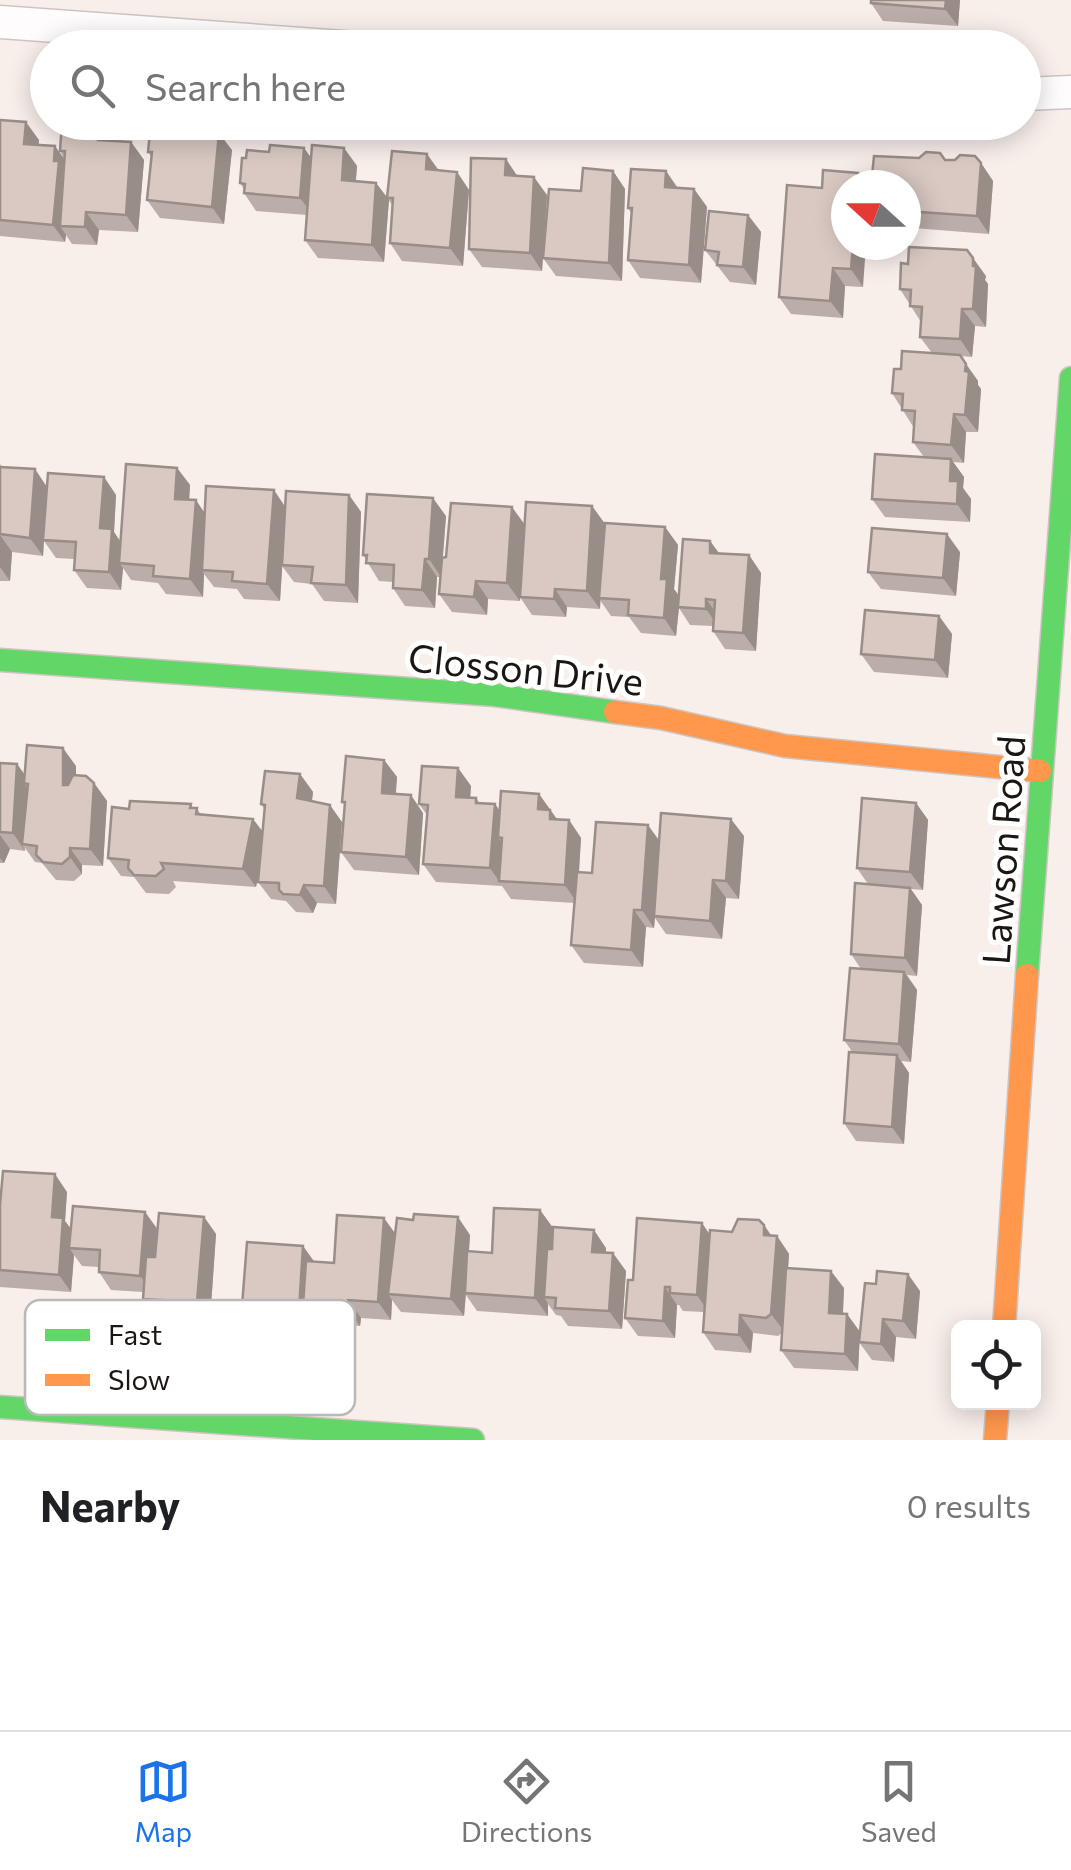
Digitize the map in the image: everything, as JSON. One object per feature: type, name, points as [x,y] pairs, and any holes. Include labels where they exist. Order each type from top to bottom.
[{"type":"street","points":[[0,22],[110,30]]},
{"type":"street","points":[[1041,93],[1071,92]]},
{"type":"street","name":"Lawson Road","points":[[1005,1320],[1040,771],[1071,378]]},
{"type":"street","name":"Closson Drive","points":[[0,660],[532,699],[660,718],[785,746],[1040,771]]},
{"type":"street","points":[[0,1407],[25,1409]]},
{"type":"street","points":[[994,1440],[997,1410]]},
{"type":"street","points":[[115,1415],[473,1440]]},
{"type":"building","points":[[871,0],[946,0],[945,9]]},
{"type":"building","points":[[0,120],[26,122],[24,144],[55,146],[54,161],[59,161],[53,225],[0,220]]},
{"type":"building","points":[[61,140],[131,142],[126,215],[86,212],[85,227],[60,226],[65,151],[60,151]]},
{"type":"building","points":[[149,140],[218,140],[212,207],[147,200],[152,152],[148,152]]},
{"type":"building","points":[[270,145],[304,148],[300,198],[244,193],[245,184],[240,183],[242,158],[246,158],[247,150],[269,152]]},
{"type":"building","points":[[312,145],[344,148],[342,180],[376,183],[372,245],[305,240]]},
{"type":"building","points":[[392,151],[427,154],[426,169],[457,172],[450,248],[390,243],[393,198],[387,198]]},
{"type":"building","points":[[926,152],[940,153],[945,160],[975,156],[981,163],[977,216],[921,212],[921,170],[873,170],[874,156],[919,158]]},
{"type":"building","points":[[471,158],[506,159],[505,175],[534,177],[530,253],[469,249]]},
{"type":"building","points":[[583,168],[613,171],[609,263],[543,258],[549,189],[581,191]]},
{"type":"building","points":[[631,169],[666,171],[665,187],[694,189],[689,265],[628,260]]},
{"type":"building","points":[[823,170],[831,171],[831,260],[852,260],[851,269],[833,268],[830,301],[779,297],[787,185],[822,188]]},
{"type":"building","points":[[709,211],[748,215],[743,267],[717,265],[719,252],[705,250]]},
{"type":"building","points":[[921,248],[967,250],[973,258],[973,309],[962,309],[960,339],[920,337],[922,307],[910,306],[911,290],[900,289],[901,263],[908,264],[908,260],[921,260]]},
{"type":"building","points":[[902,351],[960,355],[966,364],[965,371],[969,372],[965,415],[954,414],[951,445],[913,442],[915,411],[902,410],[903,394],[892,393],[894,369],[901,369]]},
{"type":"building","points":[[875,454],[951,459],[950,481],[958,481],[957,504],[872,499]]},
{"type":"building","points":[[126,464],[177,468],[175,499],[196,500],[190,579],[153,576],[154,566],[119,563]]},
{"type":"building","points":[[0,467],[35,469],[30,538],[0,534]]},
{"type":"building","points":[[48,473],[104,477],[100,528],[112,529],[109,572],[74,570],[76,542],[43,540]]},
{"type":"building","points":[[206,486],[274,490],[267,584],[232,581],[233,572],[202,570]]},
{"type":"building","points":[[286,491],[349,495],[346,585],[311,583],[313,567],[282,565]]},
{"type":"building","points":[[367,494],[433,498],[429,559],[425,559],[422,590],[393,588],[394,565],[366,563],[367,555],[363,555]]},
{"type":"building","points":[[526,502],[592,506],[587,591],[555,589],[554,599],[520,597]]},
{"type":"building","points":[[451,503],[512,507],[507,583],[476,581],[474,597],[439,594]]},
{"type":"building","points":[[605,523],[665,527],[661,579],[667,579],[664,618],[628,615],[629,600],[599,598]]},
{"type":"building","points":[[872,528],[947,534],[943,578],[868,572]]},
{"type":"building","points":[[683,539],[710,541],[710,553],[749,555],[743,633],[713,631],[715,600],[706,599],[706,609],[678,607]]},
{"type":"building","points":[[865,610],[939,616],[935,660],[861,654]]},
{"type":"building","points":[[27,745],[63,748],[63,785],[68,785],[73,775],[86,776],[94,783],[90,849],[70,848],[70,857],[62,864],[43,862],[36,855],[37,846],[22,844]]},
{"type":"building","points":[[346,756],[384,760],[382,793],[411,795],[406,857],[341,852]]},
{"type":"building","points":[[0,763],[17,764],[13,833],[0,832]]},
{"type":"building","points":[[422,766],[458,768],[456,797],[495,804],[490,868],[423,864],[428,805],[419,804]]},
{"type":"building","points":[[265,771],[300,774],[297,798],[330,805],[324,886],[304,885],[300,895],[283,894],[279,883],[258,882]]},
{"type":"building","points":[[501,791],[539,794],[538,809],[550,810],[550,819],[569,820],[565,885],[499,881]]},
{"type":"building","points":[[862,798],[916,803],[910,872],[857,868]]},
{"type":"building","points":[[130,801],[191,804],[190,808],[197,808],[196,814],[253,819],[243,869],[161,863],[164,869],[156,876],[134,875],[128,868],[129,860],[108,858],[112,807],[129,809]]},
{"type":"building","points":[[661,813],[731,819],[726,881],[713,880],[710,921],[654,916]]},
{"type":"building","points":[[596,822],[648,825],[642,910],[634,910],[631,950],[571,945],[577,872],[592,873]]},
{"type":"building","points":[[855,883],[910,888],[905,958],[851,954]]},
{"type":"building","points":[[850,968],[904,972],[899,1044],[844,1040]]},
{"type":"building","points":[[849,1052],[897,1055],[892,1127],[844,1123]]},
{"type":"building","points":[[3,1171],[55,1174],[52,1217],[63,1218],[59,1275],[0,1270]]},
{"type":"building","points":[[73,1206],[145,1212],[140,1276],[99,1272],[100,1250],[69,1248]]},
{"type":"building","points":[[494,1208],[540,1210],[535,1298],[465,1293],[467,1251],[492,1253]]},
{"type":"building","points":[[159,1213],[204,1217],[197,1300],[143,1299],[146,1257],[155,1257]]},
{"type":"building","points":[[414,1214],[458,1217],[451,1299],[388,1294],[397,1218],[413,1220]]},
{"type":"building","points":[[337,1215],[384,1218],[378,1302],[303,1300],[306,1261],[334,1263]]},
{"type":"building","points":[[637,1218],[702,1223],[697,1295],[670,1293],[670,1287],[665,1287],[663,1321],[625,1318],[628,1280],[633,1280]]},
{"type":"building","points":[[738,1219],[759,1220],[764,1225],[764,1235],[777,1236],[771,1314],[766,1318],[740,1315],[739,1335],[703,1332],[710,1230],[732,1232]]},
{"type":"building","points":[[553,1227],[594,1230],[592,1252],[613,1253],[609,1311],[555,1308],[556,1298],[544,1297],[547,1249],[552,1249]]},
{"type":"building","points":[[247,1242],[303,1246],[300,1300],[242,1300]]},
{"type":"building","points":[[786,1268],[831,1271],[829,1313],[847,1314],[845,1354],[781,1350]]},
{"type":"building","points":[[877,1271],[908,1274],[903,1321],[883,1319],[881,1344],[859,1342],[865,1283],[876,1284]]},
{"type":"traffic: fast","points":[[1027,975],[1071,378]]},
{"type":"traffic: fast","points":[[0,660],[495,695],[615,712]]},
{"type":"traffic: fast","points":[[0,1407],[25,1409]]},
{"type":"traffic: fast","points":[[115,1415],[473,1440]]},
{"type":"traffic: slow","points":[[615,712],[661,718],[785,746],[1040,771]]},
{"type":"traffic: slow","points":[[1005,1320],[1027,975]]},
{"type":"traffic: slow","points":[[995,1440],[997,1410]]}]
